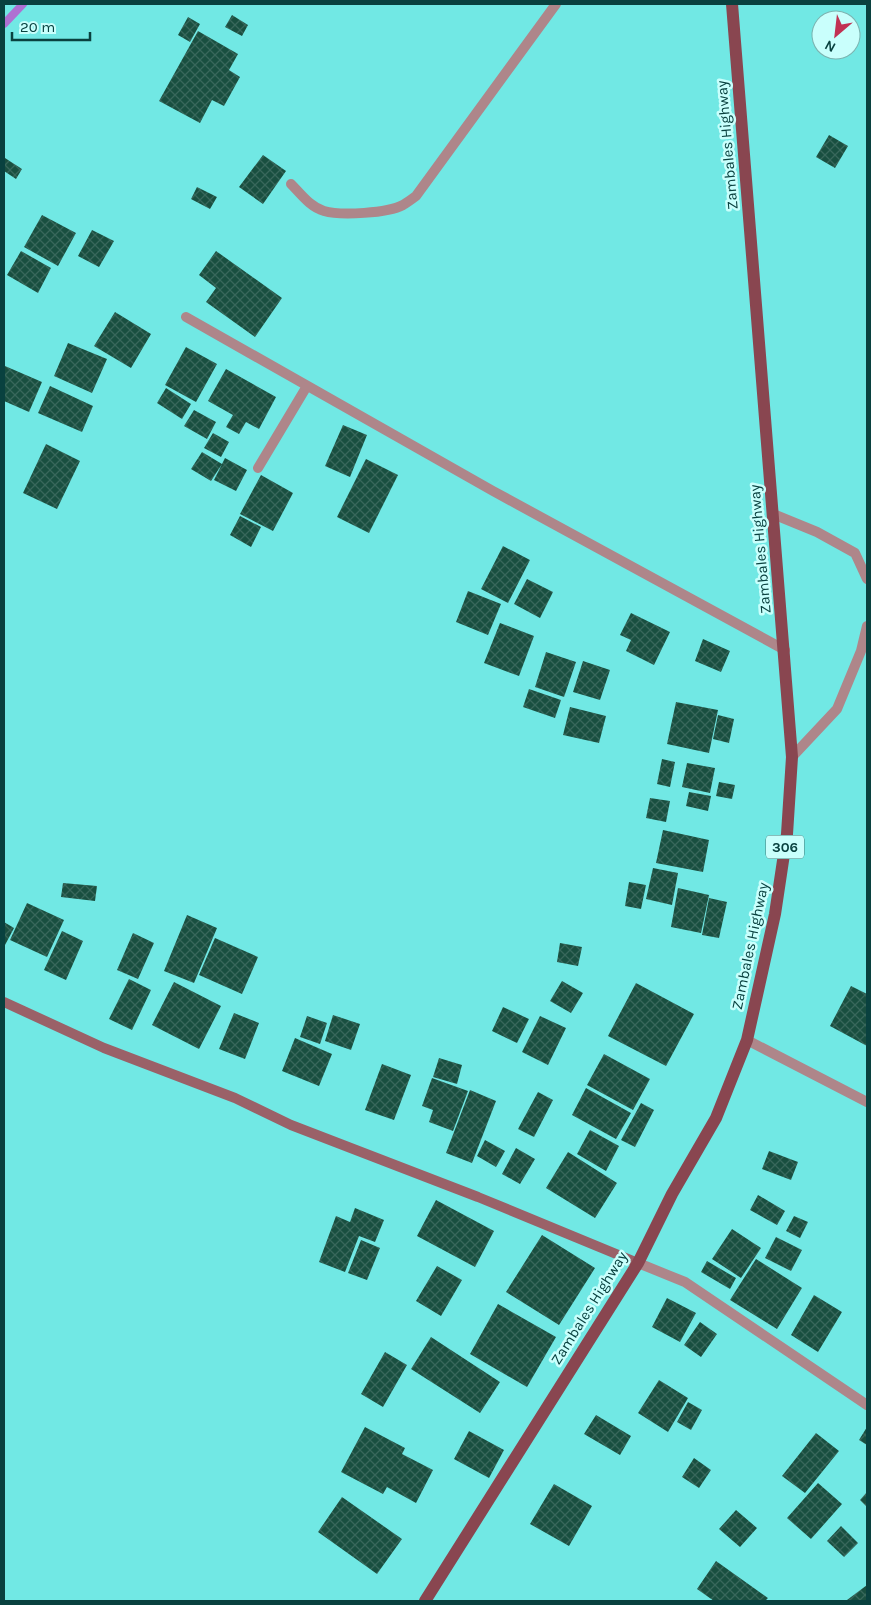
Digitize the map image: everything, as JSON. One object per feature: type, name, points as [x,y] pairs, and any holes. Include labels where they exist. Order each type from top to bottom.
[{"type":"main road","name":"Zambales Highway","points":[[425,1601],[638,1263],[672,1194],[716,1118],[747,1040],[775,914],[787,834],[792,758],[785,650],[732,4]]},
{"type":"street","points":[[291,184],[311,204],[323,211],[343,213],[384,211],[403,205],[416,196],[556,4]]},
{"type":"street","points":[[186,317],[493,492],[785,650]]},
{"type":"street","points":[[258,468],[307,386]]},
{"type":"street","points":[[773,514],[817,532],[855,553],[867,579]]},
{"type":"street","points":[[792,758],[836,709],[862,651],[867,626]]},
{"type":"street","points":[[4,1002],[104,1048],[235,1098],[291,1125],[478,1197],[685,1282],[867,1405]]},
{"type":"street","points":[[747,1040],[867,1102]]},
{"type":"building","points":[[232,15],[248,25],[242,36],[225,27]]},
{"type":"building","points":[[188,17],[200,24],[190,42],[178,35]]},
{"type":"building","points":[[198,31],[238,54],[229,70],[240,77],[224,106],[212,100],[200,123],[159,101]]},
{"type":"building","points":[[829,135],[848,146],[835,168],[816,157]]},
{"type":"building","points":[[263,155],[286,171],[263,204],[239,187]]},
{"type":"building","points":[[5,158],[22,169],[16,179],[4,171]]},
{"type":"building","points":[[197,187],[217,197],[210,209],[191,199]]},
{"type":"building","points":[[42,215],[76,233],[58,266],[24,247]]},
{"type":"building","points":[[92,230],[114,241],[99,267],[78,256]]},
{"type":"building","points":[[21,251],[51,268],[38,293],[7,275]]},
{"type":"building","points":[[216,251],[282,298],[255,337],[206,302],[216,288],[199,275]]},
{"type":"building","points":[[115,312],[151,334],[131,368],[94,346]]},
{"type":"building","points":[[68,343],[107,359],[92,393],[54,376]]},
{"type":"building","points":[[186,347],[217,364],[196,402],[165,385]]},
{"type":"building","points":[[5,366],[42,382],[29,412],[4,401]]},
{"type":"building","points":[[226,369],[276,397],[259,429],[246,422],[239,434],[226,427],[233,415],[208,401]]},
{"type":"building","points":[[50,386],[93,406],[82,432],[38,413]]},
{"type":"building","points":[[166,388],[191,404],[182,419],[157,403]]},
{"type":"building","points":[[194,410],[216,422],[207,439],[184,426]]},
{"type":"building","points":[[343,425],[367,435],[350,477],[325,466]]},
{"type":"building","points":[[213,433],[229,442],[221,457],[204,448]]},
{"type":"building","points":[[46,444],[80,461],[57,509],[23,493]]},
{"type":"building","points":[[202,452],[222,464],[211,481],[191,469]]},
{"type":"building","points":[[225,458],[247,470],[236,491],[214,480]]},
{"type":"building","points":[[366,459],[398,475],[369,533],[337,517]]},
{"type":"building","points":[[261,475],[293,493],[273,531],[240,514]]},
{"type":"building","points":[[240,516],[261,527],[251,547],[230,535]]},
{"type":"building","points":[[503,546],[530,560],[508,603],[481,589]]},
{"type":"building","points":[[527,579],[553,592],[540,618],[514,604]]},
{"type":"building","points":[[468,591],[501,604],[488,635],[456,622]]},
{"type":"building","points":[[631,613],[670,632],[654,665],[626,651],[631,640],[620,635]]},
{"type":"building","points":[[500,623],[534,636],[519,676],[484,663]]},
{"type":"building","points":[[703,639],[730,651],[721,672],[695,661]]},
{"type":"building","points":[[546,652],[576,662],[564,697],[535,687]]},
{"type":"building","points":[[583,661],[610,670],[600,700],[573,692]]},
{"type":"building","points":[[529,689],[561,700],[555,718],[523,707]]},
{"type":"building","points":[[676,702],[718,710],[709,753],[667,744]]},
{"type":"building","points":[[570,707],[606,716],[599,743],[563,735]]},
{"type":"building","points":[[718,715],[734,719],[729,743],[713,739]]},
{"type":"building","points":[[662,759],[675,762],[670,787],[657,784]]},
{"type":"building","points":[[687,763],[715,768],[710,793],[682,787]]},
{"type":"building","points":[[719,782],[735,785],[732,799],[716,796]]},
{"type":"building","points":[[689,792],[711,796],[708,811],[686,806]]},
{"type":"building","points":[[650,798],[670,801],[666,822],[646,818]]},
{"type":"building","points":[[663,830],[709,840],[703,872],[656,863]]},
{"type":"building","points":[[653,868],[678,873],[672,905],[646,899]]},
{"type":"building","points":[[629,882],[646,885],[641,909],[625,906]]},
{"type":"building","points":[[63,883],[97,886],[95,901],[61,897]]},
{"type":"building","points":[[678,888],[709,895],[701,933],[671,927]]},
{"type":"building","points":[[709,898],[727,902],[719,938],[702,935]]},
{"type":"building","points":[[27,903],[64,920],[47,957],[10,940]]},
{"type":"building","points":[[187,915],[217,928],[194,983],[164,971]]},
{"type":"building","points":[[4,922],[14,928],[4,947]]},
{"type":"building","points":[[62,931],[83,941],[66,980],[44,970]]},
{"type":"building","points":[[133,933],[154,943],[138,979],[117,970]]},
{"type":"building","points":[[215,938],[258,957],[242,994],[199,975]]},
{"type":"building","points":[[560,943],[582,947],[578,966],[557,962]]},
{"type":"building","points":[[129,979],[151,990],[132,1030],[109,1019]]},
{"type":"building","points":[[562,981],[583,993],[571,1013],[550,1001]]},
{"type":"building","points":[[174,982],[221,1006],[199,1049],[152,1025]]},
{"type":"building","points":[[636,983],[694,1014],[666,1066],[608,1036]]},
{"type":"building","points":[[851,986],[867,994],[867,1046],[830,1026]]},
{"type":"building","points":[[503,1007],[529,1019],[517,1043],[492,1031]]},
{"type":"building","points":[[234,1013],[259,1023],[245,1059],[219,1049]]},
{"type":"building","points":[[333,1015],[360,1024],[351,1050],[325,1041]]},
{"type":"building","points":[[307,1016],[327,1023],[320,1044],[300,1037]]},
{"type":"building","points":[[540,1016],[566,1028],[548,1065],[522,1052]]},
{"type":"building","points":[[295,1038],[332,1054],[319,1086],[282,1071]]},
{"type":"building","points":[[604,1054],[650,1079],[633,1110],[587,1085]]},
{"type":"building","points":[[439,1058],[462,1065],[457,1084],[433,1077]]},
{"type":"building","points":[[382,1064],[411,1075],[394,1120],[365,1110]]},
{"type":"building","points":[[432,1078],[468,1091],[453,1131],[429,1122],[433,1110],[422,1106]]},
{"type":"building","points":[[586,1088],[631,1113],[616,1139],[572,1115]]},
{"type":"building","points":[[470,1090],[496,1101],[472,1163],[446,1153]]},
{"type":"building","points":[[538,1092],[553,1100],[534,1137],[518,1129]]},
{"type":"building","points":[[641,1103],[654,1110],[635,1147],[621,1140]]},
{"type":"building","points":[[590,1130],[619,1146],[606,1171],[577,1154]]},
{"type":"building","points":[[485,1140],[505,1151],[496,1167],[477,1156]]},
{"type":"building","points":[[516,1148],[535,1159],[520,1184],[502,1174]]},
{"type":"building","points":[[769,1151],[798,1162],[791,1180],[762,1169]]},
{"type":"building","points":[[568,1152],[617,1183],[595,1218],[546,1188]]},
{"type":"building","points":[[758,1195],[785,1211],[777,1225],[750,1210]]},
{"type":"building","points":[[436,1200],[494,1231],[475,1267],[417,1236]]},
{"type":"building","points":[[355,1208],[384,1220],[375,1242],[359,1236],[345,1272],[319,1262],[336,1216],[350,1222]]},
{"type":"building","points":[[794,1216],[808,1222],[800,1238],[786,1231]]},
{"type":"building","points":[[732,1229],[761,1248],[741,1278],[712,1259]]},
{"type":"building","points":[[542,1235],[595,1268],[559,1325],[506,1292]]},
{"type":"building","points":[[776,1237],[802,1250],[791,1271],[765,1258]]},
{"type":"building","points":[[361,1240],[380,1248],[367,1280],[348,1273]]},
{"type":"building","points":[[756,1259],[802,1288],[777,1329],[730,1300]]},
{"type":"building","points":[[707,1261],[736,1278],[730,1289],[701,1272]]},
{"type":"building","points":[[437,1266],[462,1280],[441,1316],[416,1301]]},
{"type":"building","points":[[814,1295],[842,1312],[818,1352],[791,1335]]},
{"type":"building","points":[[667,1298],[696,1313],[680,1342],[652,1327]]},
{"type":"building","points":[[498,1304],[556,1337],[527,1387],[470,1354]]},
{"type":"building","points":[[700,1322],[717,1334],[701,1357],[684,1345]]},
{"type":"building","points":[[431,1337],[500,1382],[480,1413],[411,1369]]},
{"type":"building","points":[[385,1352],[407,1365],[383,1407],[361,1394]]},
{"type":"building","points":[[659,1380],[688,1398],[668,1432],[638,1413]]},
{"type":"building","points":[[688,1402],[702,1410],[691,1430],[677,1422]]},
{"type":"building","points":[[596,1415],[631,1436],[620,1455],[584,1434]]},
{"type":"building","points":[[365,1427],[405,1448],[402,1454],[433,1470],[416,1503],[387,1487],[383,1494],[341,1472]]},
{"type":"building","points":[[867,1427],[867,1445],[859,1440]]},
{"type":"building","points":[[469,1431],[504,1450],[489,1478],[454,1459]]},
{"type":"building","points":[[816,1433],[839,1451],[805,1493],[782,1476]]},
{"type":"building","points":[[694,1458],[711,1470],[699,1488],[682,1477]]},
{"type":"building","points":[[818,1483],[842,1504],[811,1539],[787,1518]]},
{"type":"building","points":[[554,1484],[592,1506],[569,1546],[530,1524]]},
{"type":"building","points":[[867,1492],[867,1507],[860,1500]]},
{"type":"building","points":[[342,1497],[402,1539],[377,1574],[318,1532]]},
{"type":"building","points":[[736,1510],[757,1528],[740,1547],[719,1529]]},
{"type":"building","points":[[841,1526],[858,1543],[844,1557],[827,1541]]},
{"type":"building","points":[[716,1561],[768,1598],[765,1601],[714,1601],[697,1589]]},
{"type":"building","points":[[867,1585],[867,1601],[847,1600]]},
{"type":"waterway","points":[[4,24],[23,4]]}]
